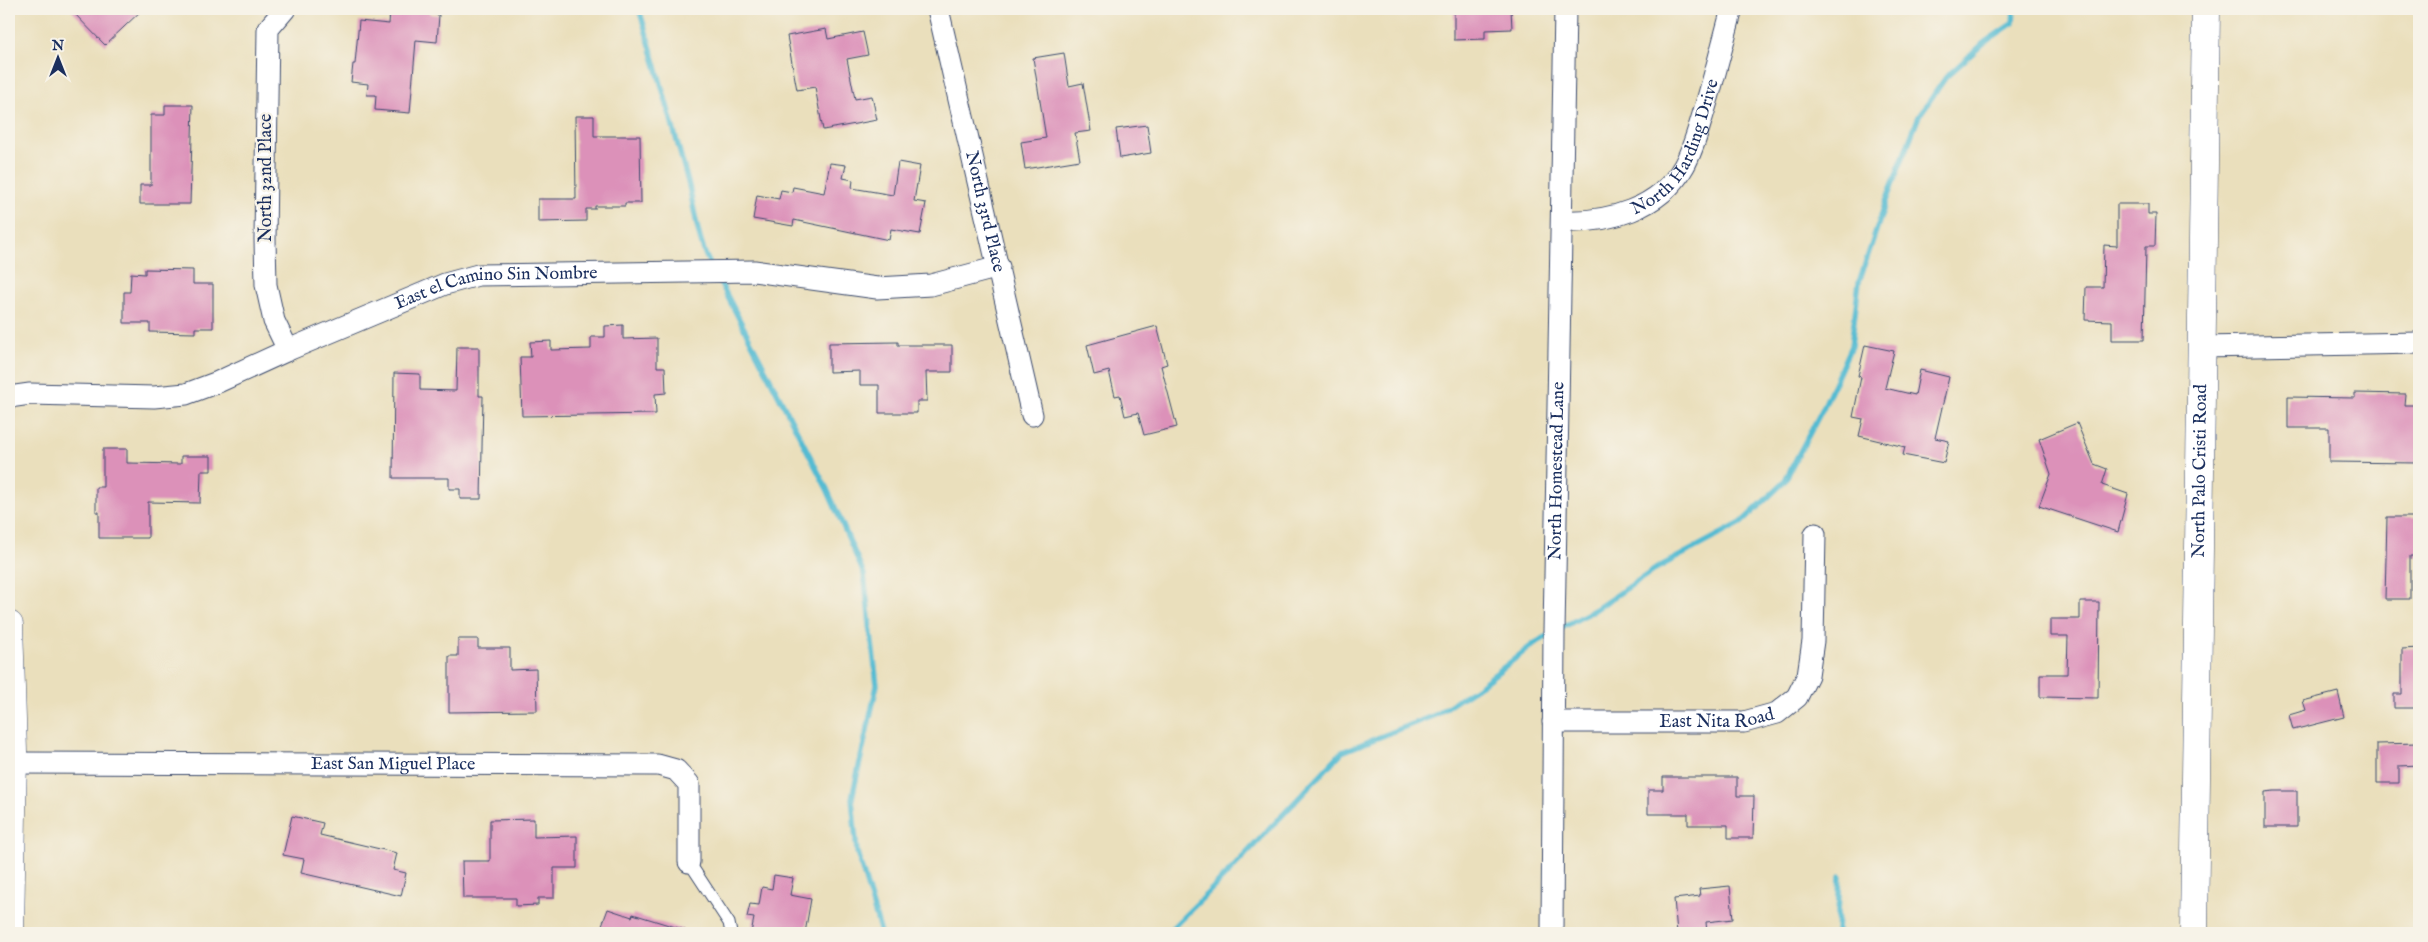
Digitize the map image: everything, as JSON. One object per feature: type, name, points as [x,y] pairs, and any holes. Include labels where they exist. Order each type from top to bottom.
[{"type":"street","name":"North 32nd Place","points":[[285,9],[268,29],[265,239],[266,285],[274,321],[288,350]]},
{"type":"street","name":"North 33rd Place","points":[[938,9],[1032,414]]},
{"type":"street","name":"North Homestead Lane","points":[[1552,933],[1553,722],[1565,9]]},
{"type":"street","name":"North Harding Drive","points":[[1562,221],[1582,222],[1624,214],[1647,204],[1666,190],[1684,166],[1697,135],[1732,9]]},
{"type":"street","name":"North Palo Cristi Road","points":[[2194,933],[2206,9]]},
{"type":"street","name":"East el Camino Sin Nombre","points":[[9,397],[30,394],[154,397],[186,394],[445,284],[478,275],[713,271],[779,273],[877,288],[932,285],[999,268]]},
{"type":"street","points":[[2203,347],[2419,343]]},
{"type":"street","name":"East Nita Road","points":[[1553,722],[1744,722],[1777,713],[1796,697],[1808,675],[1813,641],[1815,534]]},
{"type":"street","points":[[9,625],[10,719],[13,763],[10,933]]},
{"type":"street","name":"East San Miguel Place","points":[[13,763],[658,765],[676,770],[689,784],[689,862]]},
{"type":"lane","points":[[689,862],[729,923],[731,933]]},
{"type":"building","points":[[70,9],[143,9],[105,45]]},
{"type":"building","points":[[390,9],[430,11],[430,14],[439,15],[437,42],[416,40],[410,113],[375,110],[376,95],[367,95],[368,84],[351,82],[353,64],[355,64],[359,21],[389,24]]},
{"type":"building","points":[[1454,9],[1511,9],[1512,29],[1485,30],[1485,39],[1454,40]]},
{"type":"building","points":[[826,29],[828,39],[863,32],[868,55],[847,59],[855,99],[872,96],[877,120],[823,130],[815,87],[797,90],[787,36]]},
{"type":"building","points":[[1064,53],[1069,86],[1083,83],[1091,131],[1075,133],[1080,160],[1025,169],[1021,142],[1046,138],[1033,58]]},
{"type":"building","points":[[165,105],[193,105],[190,204],[140,204],[140,185],[151,185],[151,115],[165,115]]},
{"type":"building","points":[[575,116],[594,116],[594,136],[640,136],[641,203],[625,203],[625,206],[595,206],[595,209],[586,209],[586,221],[538,222],[538,199],[576,199]]},
{"type":"building","points":[[1147,125],[1151,153],[1120,158],[1116,129]]},
{"type":"building","points":[[898,162],[920,166],[914,201],[926,203],[920,234],[891,229],[889,240],[794,220],[793,226],[753,219],[757,195],[779,199],[781,190],[792,192],[793,187],[824,193],[830,163],[846,165],[843,178],[853,180],[852,188],[893,195]]},
{"type":"building","points":[[2117,204],[2148,204],[2148,214],[2156,214],[2155,246],[2146,246],[2144,340],[2112,340],[2112,321],[2085,320],[2086,287],[2103,287],[2104,245],[2117,246]]},
{"type":"building","points":[[145,269],[193,270],[193,284],[213,284],[213,328],[195,328],[195,333],[150,332],[150,323],[124,323],[124,292],[130,292],[131,273],[145,274]]},
{"type":"building","points":[[623,325],[623,339],[657,338],[657,367],[665,367],[666,393],[655,394],[656,414],[522,416],[520,357],[531,357],[530,342],[551,341],[551,350],[591,349],[591,337],[605,337],[605,326]]},
{"type":"building","points":[[1157,326],[1167,364],[1161,366],[1177,427],[1144,435],[1138,413],[1125,416],[1120,395],[1115,396],[1109,371],[1094,375],[1087,345]]},
{"type":"building","points":[[898,342],[898,345],[952,345],[952,372],[926,372],[927,401],[917,401],[917,413],[879,413],[879,385],[860,385],[860,371],[829,372],[829,343]]},
{"type":"building","points":[[1865,345],[1894,351],[1885,388],[1915,395],[1920,370],[1949,377],[1935,438],[1949,441],[1944,463],[1903,455],[1905,447],[1859,436],[1863,419],[1853,417],[1861,377],[1858,376]]},
{"type":"building","points":[[457,347],[479,347],[479,396],[483,396],[481,499],[460,499],[460,489],[449,489],[449,478],[393,478],[394,373],[420,374],[420,390],[456,391]]},
{"type":"building","points":[[2355,393],[2406,394],[2405,405],[2419,405],[2419,463],[2329,462],[2329,428],[2288,428],[2288,397],[2355,398]]},
{"type":"building","points":[[2077,423],[2094,464],[2107,469],[2102,485],[2128,494],[2118,532],[2039,506],[2051,474],[2039,439]]},
{"type":"building","points":[[103,449],[127,449],[127,463],[181,464],[181,456],[211,456],[211,471],[201,471],[200,503],[148,502],[148,538],[99,538],[99,512],[96,512],[96,487],[103,487]]},
{"type":"building","points":[[2387,517],[2417,517],[2419,556],[2410,556],[2410,599],[2385,599]]},
{"type":"building","points":[[2080,602],[2099,602],[2098,698],[2040,697],[2040,674],[2067,674],[2068,636],[2050,636],[2050,619],[2080,619]]},
{"type":"building","points":[[458,639],[478,639],[478,648],[510,648],[510,670],[536,669],[537,711],[449,712],[449,656],[458,656]]},
{"type":"building","points":[[2419,648],[2419,708],[2394,708],[2394,694],[2402,694],[2402,649]]},
{"type":"building","points":[[2338,692],[2344,717],[2293,730],[2289,715],[2306,710],[2303,701]]},
{"type":"building","points":[[2419,743],[2419,765],[2399,766],[2399,783],[2377,783],[2377,744]]},
{"type":"building","points":[[1663,777],[1737,777],[1737,796],[1754,796],[1753,838],[1728,838],[1728,825],[1688,825],[1688,814],[1648,814],[1648,790],[1663,790]]},
{"type":"building","points":[[2297,791],[2297,827],[2265,827],[2265,792]]},
{"type":"building","points":[[292,816],[323,823],[320,835],[397,853],[393,870],[406,873],[401,896],[301,873],[304,859],[283,855]]},
{"type":"building","points":[[534,819],[534,837],[577,836],[577,868],[554,868],[554,898],[538,898],[538,905],[516,906],[516,898],[463,898],[462,861],[490,861],[490,820]]},
{"type":"building","points":[[774,875],[793,878],[790,895],[811,899],[805,933],[751,933],[754,918],[747,917],[750,904],[759,905],[762,887],[772,889]]},
{"type":"building","points":[[1730,886],[1733,919],[1706,922],[1707,933],[1677,933],[1674,899],[1700,896],[1699,889]]},
{"type":"building","points":[[608,909],[632,917],[633,914],[685,930],[684,933],[599,933]]},
{"type":"waterway","points":[[639,9],[689,186],[700,238],[711,266]]},
{"type":"waterway","points":[[1558,630],[1596,609],[1657,568],[1741,523],[1784,482],[1823,408],[1851,346],[1859,282],[1886,201],[1919,116],[1946,77],[1985,42],[2013,23],[2014,9]]},
{"type":"waterway","points":[[717,276],[827,489],[864,574],[877,685],[852,798],[857,852],[881,933]]},
{"type":"waterway","points":[[1167,933],[1226,875],[1342,752],[1435,715],[1481,685],[1535,643],[1550,635]]},
{"type":"waterway","points":[[1837,933],[1840,876]]}]
